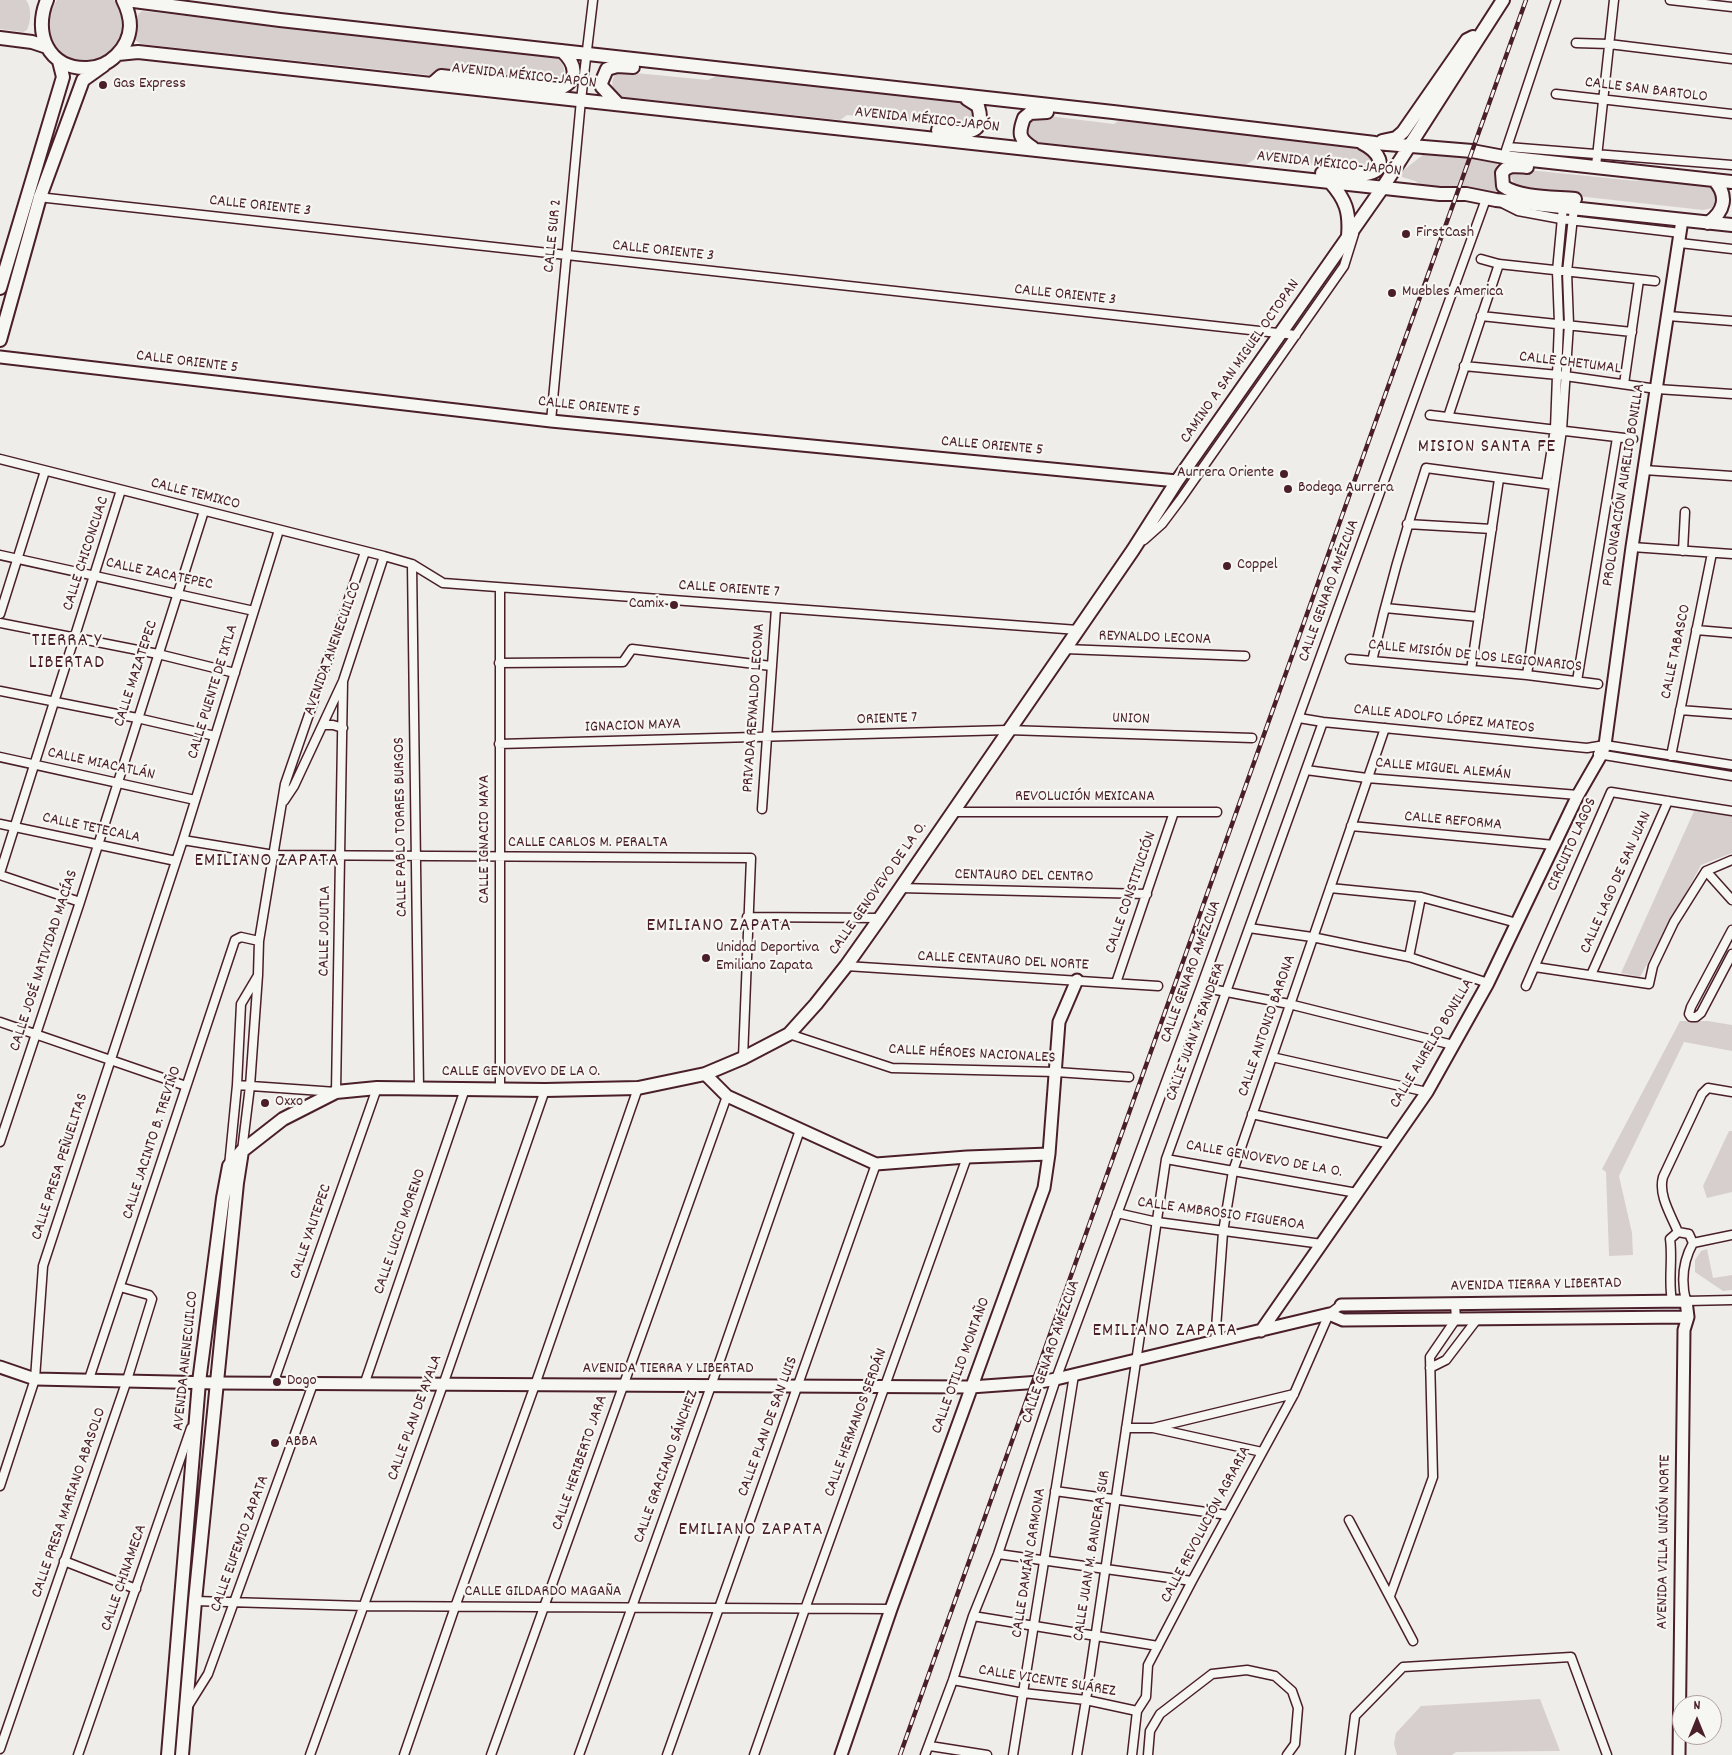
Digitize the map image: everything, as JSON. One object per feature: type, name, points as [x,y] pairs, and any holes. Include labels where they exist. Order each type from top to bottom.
[{"type":"main road","points":[[47,0],[42,12],[41,33],[47,47],[60,61],[74,67],[88,69],[104,65]]},
{"type":"main road","points":[[1,334],[40,197],[82,80],[118,54],[127,42],[130,26],[125,0]]},
{"type":"main road","name":"AVENIDA MÉXICO-JAPÓN","points":[[125,0],[280,20],[1408,147],[1506,152],[1596,160],[1639,172],[1732,182]]},
{"type":"main road","points":[[1375,143],[1396,138],[1403,132],[1467,40],[1481,32],[1503,0]]},
{"type":"main road","name":"CAMINO A SAN MIGUEL OCTOPAN","points":[[1008,730],[1133,550],[1177,481],[1383,187],[1481,32]]},
{"type":"main road","points":[[0,38],[32,42],[47,47]]},
{"type":"main road","points":[[432,84],[442,76],[559,89],[568,85],[572,79],[574,68],[570,59],[562,51]]},
{"type":"main road","name":"AVENIDA MÉXICO-JAPÓN","points":[[118,54],[138,52],[1440,194],[1466,194],[1568,214],[1632,214],[1681,232],[1708,222],[1732,225]]},
{"type":"main road","points":[[0,288],[26,195],[63,77],[60,61]]},
{"type":"main road","points":[[618,104],[602,87],[607,69],[617,66],[692,71],[715,69]]},
{"type":"main road","points":[[838,128],[863,124],[967,133],[975,129],[979,124],[981,115],[978,106],[963,97]]},
{"type":"main road","points":[[1035,149],[1022,141],[1020,135],[1024,118],[1030,113],[1097,111]]},
{"type":"main road","points":[[1250,173],[1276,170],[1366,175],[1375,172],[1379,167],[1380,160],[1373,150],[1364,144],[1354,141]]},
{"type":"main road","points":[[1632,214],[1606,203],[1509,191],[1503,186],[1502,173],[1506,168],[1512,166],[1610,174],[1639,172]]},
{"type":"main road","points":[[1708,222],[1717,216],[1721,209],[1723,193],[1714,180]]},
{"type":"main road","points":[[1330,182],[1341,194],[1347,208],[1349,222],[1348,237]]},
{"type":"main road","name":"CALLE GENOVEVO DE LA O.","points":[[229,1166],[242,1152],[283,1119],[336,1092],[378,1088],[545,1090],[638,1088],[705,1074],[743,1058],[789,1034],[846,966],[1008,730]]},
{"type":"main road","name":"AVENIDA ANENECUILCO","points":[[182,1755],[216,1383],[237,1183],[242,1152]]},
{"type":"main road","name":"AVENIDA ANENECUILCO","points":[[168,1755],[199,1382],[223,1198],[229,1166]]},
{"type":"street","name":"CALLE SUR 2","points":[[551,421],[581,100],[593,0]]},
{"type":"street","points":[[1506,152],[1556,0]]},
{"type":"street","points":[[1614,0],[1596,160],[1732,166]]},
{"type":"street","points":[[1670,0],[1732,7]]},
{"type":"street","points":[[1576,42],[1732,59]]},
{"type":"street","name":"CALLE SAN BARTOLO","points":[[1556,94],[1732,114]]},
{"type":"street","name":"CALLE ORIENTE 3","points":[[26,195],[1296,335]]},
{"type":"street","name":"CALLE GENARO AMÉZCUA","points":[[925,1755],[930,1746],[953,1680],[973,1616],[998,1554],[1056,1379],[1491,199]]},
{"type":"street","points":[[1568,214],[1681,232],[1732,249]]},
{"type":"street","points":[[1562,375],[1557,271],[1568,214]]},
{"type":"street","points":[[1527,675],[1550,484],[1559,429],[1562,375],[1570,324],[1567,272],[1568,214]]},
{"type":"street","points":[[1133,550],[1162,524],[1205,466],[1344,266],[1356,225]]},
{"type":"street","name":"PROLONGACIÓN AURELIO BONILLA","points":[[1603,750],[1632,547],[1681,232]]},
{"type":"street","points":[[1481,259],[1499,264],[1655,281]]},
{"type":"street","points":[[1448,417],[1499,264]]},
{"type":"street","points":[[1624,384],[1640,280]]},
{"type":"street","points":[[1481,316],[1632,332]]},
{"type":"street","points":[[1668,316],[1732,321]]},
{"type":"street","name":"CALLE ORIENTE 5","points":[[0,357],[551,421],[1177,481]]},
{"type":"street","name":"CALLE CHETUMAL","points":[[1464,366],[1562,375],[1656,389],[1732,394]]},
{"type":"street","points":[[1430,415],[1632,439]]},
{"type":"street","points":[[1577,681],[1617,438]]},
{"type":"street","name":"CALLE TEMIXCO","points":[[0,459],[384,556]]},
{"type":"street","points":[[1372,661],[1407,524],[1426,468],[1499,479],[1550,484]]},
{"type":"street","points":[[1644,470],[1732,476]]},
{"type":"street","points":[[0,614],[46,471]]},
{"type":"street","points":[[1471,670],[1499,479]]},
{"type":"street","name":"CALLE CHICONCUAC","points":[[0,874],[122,490]]},
{"type":"street","name":"CALLE MAZATEPEC","points":[[97,845],[204,511]]},
{"type":"street","points":[[1683,551],[1686,512]]},
{"type":"street","points":[[1407,524],[1492,529]]},
{"type":"street","name":"CALLE PUENTE DE IXTLA","points":[[176,861],[279,530]]},
{"type":"street","points":[[1632,547],[1732,554]]},
{"type":"street","name":"AVENIDA ANENECUILCO","points":[[242,1152],[250,1086],[259,941],[285,784],[365,552]]},
{"type":"street","name":"CALLE TABASCO","points":[[1671,756],[1712,553]]},
{"type":"street","name":"CALLE ZACATEPEC","points":[[0,555],[254,611]]},
{"type":"street","name":"AVENIDA ANENECUILCO","points":[[282,803],[294,786],[342,681],[384,556]]},
{"type":"street","name":"CALLE ORIENTE 7","points":[[384,556],[412,564],[443,583],[1078,630]]},
{"type":"street","name":"CALLE PABLO TORRES BURGOS","points":[[412,564],[419,1089]]},
{"type":"street","name":"CALLE IGNACIO MAYA","points":[[500,588],[500,1090]]},
{"type":"street","name":"PRIVADA REYNALDO LECONA","points":[[762,809],[776,608]]},
{"type":"street","points":[[1385,608],[1479,617]]},
{"type":"street","points":[[0,623],[158,654],[234,673]]},
{"type":"street","points":[[1696,630],[1732,633]]},
{"type":"street","points":[[499,663],[623,662],[632,649],[771,666]]},
{"type":"street","name":"REYNALDO LECONA","points":[[1065,649],[1245,656]]},
{"type":"street","name":"CALLE MISIÓN DE LOS LEGIONARIOS","points":[[1350,659],[1527,675],[1598,684]]},
{"type":"street","name":"CALLE JOJUTLA","points":[[336,1092],[343,728],[342,681]]},
{"type":"street","points":[[0,691],[137,718],[215,736]]},
{"type":"street","points":[[1680,710],[1732,714]]},
{"type":"street","name":"CALLE ADOLFO LÓPEZ MATEOS","points":[[1299,718],[1603,750]]},
{"type":"street","name":"CALLE JUAN M. BANDERA","points":[[1137,1361],[1166,1159],[1323,722]]},
{"type":"street","points":[[323,725],[343,728]]},
{"type":"street","name":"CALLE ANTONIO BARONA","points":[[1215,1342],[1223,1232],[1233,1171],[1385,728]]},
{"type":"street","name":"ORIENTE 7","points":[[767,737],[1008,730]]},
{"type":"street","name":"UNION","points":[[1008,730],[1252,738]]},
{"type":"street","name":"IGNACION MAYA","points":[[499,744],[767,737]]},
{"type":"street","points":[[1603,750],[1671,756],[1732,765]]},
{"type":"street","points":[[1603,750],[1732,776]]},
{"type":"street","name":"CALLE AURELIO BONILLA","points":[[1261,1331],[1427,1092],[1488,983],[1578,795],[1603,750]]},
{"type":"street","name":"CALLE MIACATLÁN","points":[[0,758],[195,800]]},
{"type":"street","name":"CALLE MIGUEL ALEMÁN","points":[[1306,770],[1367,778],[1578,795]]},
{"type":"street","name":"CIRCUITO LAGOS","points":[[1526,986],[1611,792],[1732,811]]},
{"type":"street","name":"CALLE LAGO DE SAN JUAN","points":[[1590,975],[1668,801]]},
{"type":"street","name":"REVOLUCIÓN MEXICANA","points":[[953,812],[1217,812]]},
{"type":"street","name":"CALLE CONSTITUCIÓN","points":[[1116,983],[1174,812]]},
{"type":"street","name":"CALLE TETECALA","points":[[0,824],[176,861]]},
{"type":"street","name":"CALLE REFORMA","points":[[1351,826],[1554,845]]},
{"type":"street","name":"CALLE CARLOS M. PERALTA","points":[[183,840],[274,855],[341,857],[751,858],[747,918]]},
{"type":"street","name":"CALLE JOSÉ NATIVIDAD MACÍAS","points":[[0,1142],[37,1034],[97,845]]},
{"type":"street","points":[[1534,967],[1649,984],[1653,966],[1674,922],[1706,871],[1732,860]]},
{"type":"street","name":"CALLE PRESA PEÑUELITAS","points":[[0,1486],[35,1378],[43,1266],[176,861]]},
{"type":"street","points":[[1706,871],[1732,900]]},
{"type":"street","points":[[0,874],[80,902]]},
{"type":"street","name":"CENTAURO DEL CENTRO","points":[[900,888],[1147,894]]},
{"type":"street","points":[[1330,888],[1421,897],[1517,923]]},
{"type":"street","points":[[1409,957],[1421,897]]},
{"type":"street","points":[[743,1058],[747,918],[880,918]]},
{"type":"street","points":[[1249,928],[1312,937],[1409,957],[1488,983]]},
{"type":"street","points":[[1732,930],[1691,1007],[1689,1014],[1691,1017],[1696,1017],[1701,1013],[1732,954]]},
{"type":"street","name":"CALLE JACINTO B. TREVIÑO","points":[[89,1379],[235,940],[241,937],[259,941]]},
{"type":"street","name":"CALLE CENTAURO DEL NORTE","points":[[846,966],[1158,986]]},
{"type":"street","name":"AVENIDA ANENECUILCO","points":[[229,1166],[242,1004],[258,975]]},
{"type":"street","name":"CALLE OTILIO MONTAÑO","points":[[841,1755],[891,1609],[1044,1188],[1049,1154],[1059,1022],[1077,980]]},
{"type":"street","points":[[1201,986],[1289,1004],[1453,1045]]},
{"type":"street","points":[[0,1022],[186,1086]]},
{"type":"street","name":"CALLE HÉROES NACIONALES","points":[[789,1034],[892,1068],[1056,1072],[1129,1077]]},
{"type":"street","points":[[1272,1057],[1427,1092]]},
{"type":"street","points":[[705,1074],[727,1096],[876,1164],[967,1157],[1049,1154]]},
{"type":"street","name":"CALLE GENOVEVO DE LA O.","points":[[237,1085],[336,1092]]},
{"type":"street","name":"CALLE YAUTEPEC","points":[[273,1384],[378,1088]]},
{"type":"street","points":[[404,1755],[455,1607],[536,1385],[638,1088]]},
{"type":"street","points":[[1678,1232],[1663,1193],[1661,1184],[1663,1177],[1702,1094],[1708,1088],[1732,1092]]},
{"type":"street","name":"CALLE LUCIO MORENO","points":[[364,1384],[465,1089]]},
{"type":"street","name":"CALLE PLAN DE AYALA","points":[[310,1755],[443,1385],[545,1090]]},
{"type":"street","name":"CALLE HERIBERTO JARA","points":[[491,1755],[727,1096]]},
{"type":"street","points":[[1252,1114],[1391,1144]]},
{"type":"street","name":"CALLE GRACIANO SÁNCHEZ","points":[[579,1755],[800,1130]]},
{"type":"street","name":"CALLE HERMANOS SERDÁN","points":[[754,1755],[967,1157]]},
{"type":"street","name":"CALLE GENOVEVO DE LA O.","points":[[1166,1159],[1357,1193]]},
{"type":"street","name":"CALLE PLAN DE SAN LUIS","points":[[667,1755],[876,1164]]},
{"type":"street","name":"CALLE AMBROSIO FIGUEROA","points":[[1117,1213],[1157,1222],[1223,1232],[1322,1244]]},
{"type":"street","points":[[1678,1232],[1688,1234],[1693,1243]]},
{"type":"street","points":[[1678,1232],[1670,1239],[1672,1250],[1669,1275],[1676,1317],[1684,1330]]},
{"type":"street","points":[[1686,1301],[1683,1290],[1684,1274],[1687,1253],[1693,1243],[1732,1235]]},
{"type":"street","points":[[1672,1250],[1679,1255],[1687,1253]]},
{"type":"street","name":"CALLE PRESA MARIANO ABASOLO","points":[[0,1748],[127,1380],[152,1299],[149,1295],[120,1286]]},
{"type":"street","name":"AVENIDA TIERRA Y LIBERTAD","points":[[1341,1305],[1732,1300]]},
{"type":"street","name":"AVENIDA VILLA UNIÓN NORTE","points":[[1679,1755],[1684,1330],[1688,1317],[1686,1301]]},
{"type":"street","points":[[1578,1302],[1578,1317]]},
{"type":"street","points":[[1502,1303],[1502,1318]]},
{"type":"street","points":[[1390,1596],[1433,1477],[1430,1357],[1456,1319],[1454,1304]]},
{"type":"street","points":[[1341,1305],[1329,1314],[1343,1320],[1688,1317]]},
{"type":"street","name":"AVENIDA TIERRA Y LIBERTAD","points":[[0,1367],[35,1378],[216,1383],[971,1387],[1056,1379],[1329,1314]]},
{"type":"street","name":"CALLE REVOLUCIÓN AGRARIA","points":[[1132,1755],[1137,1711],[1146,1697],[1148,1665],[1294,1394],[1329,1314]]},
{"type":"street","points":[[1430,1368],[1446,1360],[1478,1318]]},
{"type":"street","name":"CALLE JUAN M. BANDERA SUR","points":[[1077,1755],[1137,1361]]},
{"type":"street","name":"CALLE DAMIÁN CARMONA","points":[[1013,1755],[1074,1375]]},
{"type":"street","name":"CALLE EUFEMIO ZAPATA","points":[[186,1710],[208,1674],[313,1384]]},
{"type":"street","points":[[1153,1428],[1294,1394]]},
{"type":"street","name":"CALLE CHINAMECA","points":[[78,1755],[198,1410]]},
{"type":"street","points":[[1126,1428],[1153,1428],[1262,1452]]},
{"type":"street","points":[[1055,1491],[1228,1515]]},
{"type":"street","points":[[1349,1520],[1413,1641]]},
{"type":"street","points":[[998,1554],[1192,1581]]},
{"type":"street","points":[[64,1561],[136,1589]]},
{"type":"street","name":"CALLE GILDARDO MAGAÑA","points":[[195,1602],[455,1607],[891,1609]]},
{"type":"street","points":[[973,1616],[1158,1646]]},
{"type":"street","points":[[1350,1755],[1355,1716],[1403,1667],[1571,1657],[1607,1755]]},
{"type":"street","points":[[1148,1755],[1150,1731],[1160,1714],[1212,1674],[1247,1670],[1275,1676],[1292,1691],[1298,1708],[1295,1744],[1287,1755]]},
{"type":"street","name":"CALLE VICENTE SUÁREZ","points":[[953,1680],[1023,1693],[1086,1700],[1137,1711]]},
{"type":"street","points":[[930,1746],[987,1755]]},
{"type":"shaded area","points":[[0,0],[26,0],[30,15],[27,30],[23,32],[0,29]]},
{"type":"shaded area","points":[[57,0],[114,0],[122,18],[121,34],[115,47],[104,56],[91,61],[77,61],[64,55],[54,43],[49,32],[51,11]]},
{"type":"shaded area","points":[[142,11],[557,57],[563,64],[564,71],[562,78],[551,82],[436,70],[430,75],[141,44],[135,40],[135,28],[137,17]]},
{"type":"shaded area","points":[[618,72],[708,80],[718,75],[969,103],[973,112],[973,119],[970,125],[958,127],[847,115],[840,120],[623,97],[616,92],[612,83]]},
{"type":"shaded area","points":[[1040,115],[1114,124],[1118,121],[1358,145],[1373,161],[1373,167],[1366,172],[1256,158],[1246,165],[1037,142],[1026,136],[1026,127],[1029,120]]},
{"type":"shaded area","points":[[1424,154],[1497,161],[1497,172],[1507,194],[1421,185],[1402,177],[1401,172]]},
{"type":"shaded area","points":[[1519,169],[1637,181],[1642,177],[1711,185],[1715,193],[1716,202],[1713,208],[1703,210],[1532,191],[1515,185],[1509,173]]},
{"type":"shaded area","points":[[1695,809],[1732,816],[1732,853],[1701,865],[1640,977],[1621,973]]},
{"type":"shaded area","points":[[1680,1021],[1708,1021],[1732,1025],[1732,1051],[1684,1042],[1619,1176],[1632,1233],[1633,1255],[1609,1256],[1606,1172],[1602,1169]]},
{"type":"shaded area","points":[[1729,1131],[1732,1131],[1732,1192],[1707,1198],[1703,1186]]},
{"type":"shaded area","points":[[1707,1249],[1713,1278],[1732,1275],[1732,1290],[1723,1291],[1695,1272],[1695,1260],[1701,1251]]},
{"type":"shaded area","points":[[1540,1699],[1560,1751],[1456,1752],[1452,1755],[1397,1755],[1394,1744],[1396,1733],[1421,1706]]},
{"type":"railway","points":[[900,1755],[1526,0]]},
{"type":"place","name":"Gas Express","points":[[103,85]]},
{"type":"place","name":"FirstCash","points":[[1406,234]]},
{"type":"place","name":"Muebles America","points":[[1392,293]]},
{"type":"place","name":"Aurrera Oriente","points":[[1284,474]]},
{"type":"place","name":"Bodega Aurrera","points":[[1288,489]]},
{"type":"place","name":"Coppel","points":[[1227,566]]},
{"type":"place","name":"Camix","points":[[674,605]]},
{"type":"place","name":"Unidad Deportiva Emiliano Zapata","points":[[706,958]]},
{"type":"place","name":"Oxxo","points":[[265,1103]]},
{"type":"place","name":"Dogo","points":[[277,1382]]},
{"type":"place","name":"ABBA","points":[[275,1443]]},
{"type":"district","name":"MISION SANTA FE","points":[[1487,448]]},
{"type":"district","name":"TIERRA Y LIBERTAD","points":[[67,653]]},
{"type":"district","name":"EMILIANO ZAPATA","points":[[267,862]]},
{"type":"district","name":"EMILIANO ZAPATA","points":[[719,927]]},
{"type":"district","name":"EMILIANO ZAPATA","points":[[1165,1332]]},
{"type":"district","name":"EMILIANO ZAPATA","points":[[751,1531]]}]
